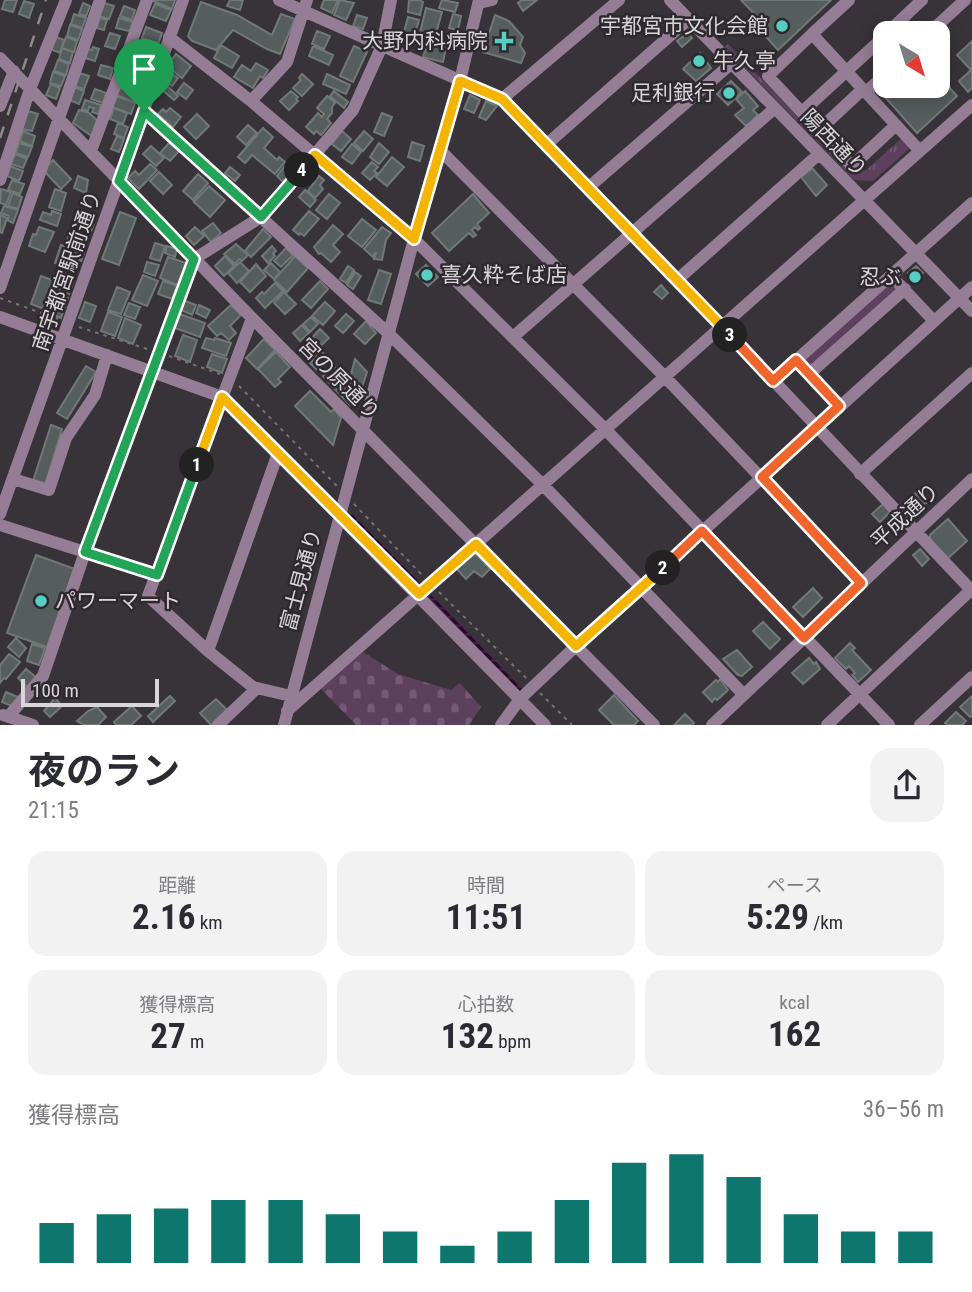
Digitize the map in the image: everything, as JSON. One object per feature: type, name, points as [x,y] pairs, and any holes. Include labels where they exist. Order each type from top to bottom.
[{"type":"street","points":[[0,180],[30,89],[66,0]]},
{"type":"street","points":[[0,288],[100,0]]},
{"type":"street","points":[[91,151],[147,0]]},
{"type":"street","name":"南宇都宮駅前通り","points":[[0,514],[183,0]]},
{"type":"street","points":[[279,0],[305,5],[382,46],[502,99],[972,590],[827,725]]},
{"type":"street","points":[[33,725],[4,716],[43,676],[85,552],[194,259],[261,217],[353,110],[382,46],[391,0]]},
{"type":"street","points":[[479,2],[492,0]]},
{"type":"street","points":[[502,99],[619,0]]},
{"type":"street","name":"陽西通り","points":[[670,0],[972,311]]},
{"type":"street","points":[[849,0],[768,76],[852,166],[896,125]]},
{"type":"street","points":[[900,21],[922,0]]},
{"type":"street","points":[[942,21],[965,0]]},
{"type":"street","name":"富士見通り","points":[[284,725],[338,515],[460,81],[479,2]]},
{"type":"street","points":[[251,101],[287,62],[305,5]]},
{"type":"street","points":[[547,144],[689,19]]},
{"type":"street","points":[[812,34],[920,151]]},
{"type":"street","points":[[169,37],[251,101],[414,239],[606,429],[889,725]]},
{"type":"street","points":[[802,113],[873,46]]},
{"type":"street","name":"宮の原通り","points":[[0,58],[194,259],[654,725]]},
{"type":"street","points":[[589,187],[732,63]]},
{"type":"street","points":[[0,106],[14,72]]},
{"type":"street","points":[[819,130],[873,84]]},
{"type":"street","points":[[287,711],[972,105]]},
{"type":"street","points":[[513,337],[775,108]]},
{"type":"street","points":[[144,111],[388,333],[543,485],[744,695]]},
{"type":"street","points":[[440,150],[665,377],[861,583]]},
{"type":"street","points":[[677,280],[819,154]]},
{"type":"street","points":[[773,381],[972,203]]},
{"type":"street","points":[[892,276],[934,321]]},
{"type":"street","points":[[502,725],[520,699],[576,646],[972,287]]},
{"type":"street","points":[[809,374],[905,289]]},
{"type":"street","points":[[0,317],[222,397],[419,594],[545,725]]},
{"type":"street","points":[[252,318],[148,596],[208,651],[257,688],[291,696]]},
{"type":"street","points":[[13,479],[48,490],[66,438],[96,395],[107,355]]},
{"type":"street","points":[[796,360],[839,406]]},
{"type":"street","points":[[860,474],[972,373]]},
{"type":"street","points":[[208,651],[278,453]]},
{"type":"street","name":"平成通り","points":[[712,725],[972,479]]},
{"type":"street","points":[[0,525],[157,575]]},
{"type":"street","points":[[920,725],[972,677]]},
{"type":"street","points":[[218,725],[257,688]]},
{"type":"green space","points":[[728,44],[849,170],[860,166],[865,171],[902,138],[911,147],[873,181],[854,180],[725,47]]},
{"type":"green space","points":[[892,280],[900,289],[810,370],[800,361]]},
{"type":"green space","points":[[363,652],[398,674],[451,690],[460,683],[481,707],[469,725],[356,725],[321,689]]},
{"type":"shaded area","points":[[352,514],[421,584],[418,586],[349,517]]},
{"type":"shaded area","points":[[431,595],[522,689],[520,691],[429,597]]},
{"type":"building","points":[[5,0],[17,0],[13,12],[2,9]]},
{"type":"building","points":[[151,0],[175,0],[172,9]]},
{"type":"building","points":[[230,0],[243,0],[240,10],[227,6]]},
{"type":"building","points":[[324,0],[338,0],[332,13],[321,8]]},
{"type":"building","points":[[340,0],[354,3],[346,20],[334,15]]},
{"type":"building","points":[[409,0],[423,2],[420,15],[408,12]]},
{"type":"building","points":[[442,0],[458,3],[455,12],[439,8]]},
{"type":"building","points":[[522,0],[537,0],[523,11],[518,3]]},
{"type":"building","name":"宇都宮市文化会館","points":[[741,0],[831,0],[778,50],[759,29],[764,24]]},
{"type":"building","points":[[24,1],[34,4],[29,18],[19,14]]},
{"type":"building","points":[[201,2],[237,15],[272,35],[281,14],[295,19],[280,54],[233,30],[216,50],[192,41],[188,36]]},
{"type":"building","points":[[83,3],[90,6],[86,16],[79,14]]},
{"type":"building","points":[[104,3],[114,6],[109,19],[99,16]]},
{"type":"building","points":[[155,4],[171,10],[166,21],[150,15]]},
{"type":"building","points":[[124,6],[135,10],[132,20],[120,16]]},
{"type":"building","points":[[426,8],[442,12],[435,37],[420,33]]},
{"type":"building","points":[[74,14],[86,18],[82,28],[71,24]]},
{"type":"building","points":[[453,14],[461,16],[458,30],[449,28]]},
{"type":"building","points":[[357,15],[367,18],[363,29],[353,26]]},
{"type":"building","name":"大野内科病院","points":[[495,15],[509,21],[523,37],[520,45],[525,53],[521,63],[483,52]]},
{"type":"building","points":[[408,17],[419,20],[415,34],[404,32]]},
{"type":"building","points":[[100,18],[107,20],[104,30],[97,28]]},
{"type":"building","points":[[119,18],[133,22],[130,31],[116,28]]},
{"type":"building","points":[[70,25],[82,29],[78,40],[67,36]]},
{"type":"building","points":[[146,27],[162,33],[158,44],[142,38]]},
{"type":"building","points":[[317,31],[330,36],[324,49],[312,44]]},
{"type":"building","points":[[110,33],[120,36],[115,49],[105,46]]},
{"type":"building","points":[[688,33],[692,38],[682,47],[677,41]]},
{"type":"building","points":[[54,36],[64,40],[60,53],[50,49]]},
{"type":"building","points":[[66,37],[77,41],[74,52],[62,48]]},
{"type":"building","points":[[142,38],[158,44],[154,55],[138,49]]},
{"type":"building","points":[[428,40],[447,42],[443,62],[423,57]]},
{"type":"building","points":[[972,41],[972,88],[968,92],[959,81],[971,70],[957,55]]},
{"type":"building","points":[[221,45],[239,56],[232,68],[214,58]]},
{"type":"building","points":[[313,46],[333,55],[329,65],[309,56]]},
{"type":"building","points":[[354,46],[367,52],[353,82],[340,76]]},
{"type":"building","points":[[93,47],[99,49],[95,61],[85,58],[88,49],[92,50]]},
{"type":"building","points":[[62,48],[73,52],[70,63],[59,59]]},
{"type":"building","points":[[137,50],[152,56],[148,67],[132,61]]},
{"type":"building","points":[[700,53],[711,68],[696,81],[683,69]]},
{"type":"building","points":[[176,54],[191,66],[182,78],[167,66]]},
{"type":"building","points":[[58,60],[69,64],[66,75],[54,71]]},
{"type":"building","points":[[132,62],[144,67],[140,77],[128,72]]},
{"type":"building","points":[[256,63],[268,70],[263,78],[260,76],[253,88],[234,77],[242,65],[251,71]]},
{"type":"building","points":[[101,65],[113,68],[110,79],[98,75]]},
{"type":"building","points":[[53,72],[65,76],[61,86],[50,83]]},
{"type":"building","points":[[169,72],[178,78],[172,86],[163,80]]},
{"type":"building","points":[[79,73],[89,76],[84,89],[74,86]]},
{"type":"building","points":[[302,74],[313,84],[302,96],[293,88],[301,80],[299,78]]},
{"type":"building","points":[[327,74],[350,85],[346,94],[323,84]]},
{"type":"building","points":[[131,75],[145,80],[141,91],[127,85]]},
{"type":"building","name":"足利銀行","points":[[731,81],[742,92],[728,105],[717,94]]},
{"type":"building","points":[[164,83],[178,96],[174,100],[160,88]]},
{"type":"building","points":[[184,83],[193,90],[186,99],[177,92]]},
{"type":"building","points":[[51,84],[60,88],[56,99],[46,95]]},
{"type":"building","points":[[125,86],[142,92],[137,103],[116,95],[119,88],[124,90]]},
{"type":"building","points":[[74,87],[84,91],[79,104],[69,100]]},
{"type":"building","points":[[950,88],[957,96],[917,133],[886,98],[950,98]]},
{"type":"building","points":[[95,89],[106,93],[103,103],[91,99]]},
{"type":"building","points":[[291,91],[298,97],[298,101],[289,110],[280,101]]},
{"type":"building","points":[[334,91],[348,102],[344,108],[330,96]]},
{"type":"building","points":[[745,91],[758,106],[753,110],[758,115],[746,126],[735,115],[744,108],[736,99]]},
{"type":"building","points":[[470,95],[480,100],[474,113],[464,109]]},
{"type":"building","points":[[116,96],[135,103],[131,114],[112,107]]},
{"type":"building","points":[[327,96],[335,103],[327,119],[331,123],[321,135],[316,131],[314,134],[306,127],[318,113],[322,117],[324,114],[317,108]]},
{"type":"building","points":[[85,100],[101,105],[98,114],[92,112],[94,108],[89,107],[88,111],[82,109]]},
{"type":"building","points":[[486,101],[497,106],[486,120],[479,117]]},
{"type":"building","points":[[114,108],[127,113],[123,124],[110,119]]},
{"type":"building","points":[[170,108],[181,117],[173,127],[158,114],[163,109],[166,112]]},
{"type":"building","points":[[79,110],[89,113],[99,122],[93,137],[73,123]]},
{"type":"building","points":[[28,111],[38,114],[32,131],[22,129]]},
{"type":"building","points":[[382,113],[392,117],[384,136],[374,132]]},
{"type":"building","points":[[197,114],[209,126],[196,139],[184,127]]},
{"type":"building","points":[[118,123],[128,127],[124,138],[114,134]]},
{"type":"building","points":[[248,125],[257,133],[246,145],[237,137]]},
{"type":"building","points":[[263,128],[273,137],[264,148],[277,160],[279,157],[285,162],[275,174],[252,155],[245,163],[238,157]]},
{"type":"building","points":[[23,131],[35,136],[32,146],[20,141]]},
{"type":"building","points":[[342,131],[351,139],[341,151],[332,144]]},
{"type":"building","points":[[364,131],[373,139],[363,151],[354,143]]},
{"type":"building","points":[[117,136],[124,139],[119,152],[111,149]]},
{"type":"building","points":[[412,142],[424,146],[420,161],[408,157]]},
{"type":"building","points":[[19,143],[32,147],[28,157],[16,153]]},
{"type":"building","points":[[169,143],[179,151],[170,161],[160,153]]},
{"type":"building","points":[[379,143],[389,152],[379,164],[370,157]]},
{"type":"building","points":[[352,144],[361,152],[352,164],[342,157]]},
{"type":"building","points":[[151,146],[164,158],[156,166],[143,154]]},
{"type":"building","points":[[15,154],[27,159],[23,168],[11,164]]},
{"type":"building","points":[[392,157],[404,167],[387,186],[376,177]]},
{"type":"building","points":[[53,160],[71,179],[61,189],[43,170]]},
{"type":"building","points":[[372,162],[378,167],[374,171],[377,173],[370,180],[362,173]]},
{"type":"building","points":[[150,164],[157,170],[139,189],[128,178],[135,171],[139,175]]},
{"type":"building","points":[[10,166],[23,171],[19,181],[7,176]]},
{"type":"building","points":[[285,166],[292,172],[283,182],[277,176]]},
{"type":"building","points":[[230,167],[240,175],[235,181],[225,173]]},
{"type":"building","points":[[812,168],[827,185],[816,196],[801,177]]},
{"type":"building","points":[[159,172],[172,185],[163,194],[150,181]]},
{"type":"building","points":[[198,174],[208,183],[193,200],[183,191]]},
{"type":"building","points":[[78,176],[88,180],[86,193],[74,188]]},
{"type":"building","points":[[319,176],[324,180],[320,185],[323,189],[315,198],[308,191]]},
{"type":"building","points":[[12,180],[24,184],[20,194],[8,190]]},
{"type":"building","points":[[209,186],[225,200],[210,217],[194,202]]},
{"type":"building","points":[[1,189],[11,192],[6,205],[0,203]]},
{"type":"building","points":[[55,189],[66,193],[61,211],[49,207]]},
{"type":"building","points":[[305,190],[316,200],[310,207],[299,197]]},
{"type":"building","points":[[13,193],[22,197],[18,209],[8,206]]},
{"type":"building","points":[[329,194],[340,203],[327,219],[316,210]]},
{"type":"building","points":[[473,194],[489,213],[477,224],[480,228],[478,230],[475,227],[472,230],[476,235],[473,237],[469,233],[449,251],[432,233]]},
{"type":"building","points":[[4,206],[18,210],[13,223],[7,220],[9,216],[1,213]]},
{"type":"building","points":[[52,211],[61,214],[57,226],[40,220],[43,212],[51,215]]},
{"type":"building","points":[[309,211],[319,219],[304,236],[300,233],[299,235],[293,230]]},
{"type":"building","points":[[120,212],[136,218],[119,265],[102,259]]},
{"type":"building","points":[[0,215],[7,218],[2,233],[0,232]]},
{"type":"building","points":[[362,219],[376,230],[362,247],[348,236]]},
{"type":"building","points":[[84,220],[94,224],[91,231],[82,228]]},
{"type":"building","points":[[213,223],[221,233],[211,242],[202,231]]},
{"type":"building","points":[[333,225],[343,234],[333,245],[340,252],[331,262],[314,247]]},
{"type":"building","points":[[39,227],[54,232],[45,252],[29,246]]},
{"type":"building","points":[[195,227],[204,236],[194,245],[186,236]]},
{"type":"building","points":[[382,227],[391,233],[386,240],[382,260],[374,259],[376,252],[373,257],[364,249]]},
{"type":"building","points":[[263,229],[271,237],[251,257],[245,251]]},
{"type":"building","points":[[70,233],[85,239],[81,250],[66,244]]},
{"type":"building","points":[[155,243],[165,246],[160,261],[150,258]]},
{"type":"building","points":[[236,244],[248,255],[235,264],[224,254]]},
{"type":"building","points":[[61,245],[84,253],[81,261],[69,257],[66,267],[55,263]]},
{"type":"building","points":[[167,246],[177,249],[175,257],[165,253]]},
{"type":"building","points":[[272,246],[276,251],[273,254],[275,256],[268,263],[262,256]]},
{"type":"building","points":[[286,248],[293,255],[281,267],[274,261]]},
{"type":"building","points":[[225,256],[234,266],[224,276],[215,266]]},
{"type":"building","points":[[295,256],[308,268],[287,292],[274,280]]},
{"type":"building","points":[[168,257],[186,263],[178,285],[160,278]]},
{"type":"building","points":[[147,262],[159,265],[155,276],[144,272]]},
{"type":"building","points":[[240,262],[249,271],[237,283],[228,273]]},
{"type":"building","points":[[271,263],[280,272],[274,279],[264,270]]},
{"type":"building","points":[[256,264],[266,276],[250,292],[240,282]]},
{"type":"building","name":"喜久粋そば店","points":[[426,265],[438,277],[428,286],[416,274]]},
{"type":"building","points":[[348,266],[354,270],[346,283],[340,279]]},
{"type":"building","name":"忍ぶ","points":[[916,266],[923,273],[915,281],[908,273]]},
{"type":"building","points":[[379,270],[391,274],[381,304],[368,300]]},
{"type":"building","points":[[61,272],[75,277],[69,294],[55,289]]},
{"type":"building","points":[[355,272],[361,276],[353,289],[347,285]]},
{"type":"building","points":[[143,275],[158,281],[147,306],[132,300]]},
{"type":"building","points":[[41,276],[55,281],[44,309],[31,304]]},
{"type":"building","points":[[163,281],[177,286],[172,299],[158,294]]},
{"type":"building","points":[[320,281],[328,289],[311,308],[302,300]]},
{"type":"building","points":[[275,283],[283,291],[265,308],[256,298]]},
{"type":"building","points":[[661,285],[668,293],[662,299],[654,292]]},
{"type":"building","points":[[117,287],[130,292],[121,314],[108,310]]},
{"type":"building","points":[[284,292],[296,304],[285,314],[274,303]]},
{"type":"building","points":[[54,293],[68,298],[61,318],[47,313]]},
{"type":"building","points":[[183,300],[196,305],[192,315],[179,309]]},
{"type":"building","points":[[85,302],[96,306],[90,322],[79,318]]},
{"type":"building","points":[[325,302],[335,311],[323,325],[312,316]]},
{"type":"building","points":[[129,303],[140,307],[135,319],[124,315]]},
{"type":"building","points":[[199,305],[210,310],[206,318],[196,313]]},
{"type":"building","points":[[231,305],[241,315],[230,326],[236,333],[229,340],[221,333],[217,336],[208,326]]},
{"type":"building","points":[[108,312],[122,317],[115,336],[101,331]]},
{"type":"building","points":[[177,313],[205,323],[200,337],[172,327]]},
{"type":"building","points":[[346,314],[354,321],[343,333],[335,326]]},
{"type":"building","points":[[311,317],[318,324],[310,332],[303,324]]},
{"type":"building","points":[[125,318],[141,325],[133,344],[118,338]]},
{"type":"building","points":[[366,321],[376,333],[365,344],[354,334]]},
{"type":"building","points":[[302,325],[309,333],[300,341],[293,333]]},
{"type":"building","points":[[320,329],[329,338],[316,350],[308,342]]},
{"type":"building","points":[[183,335],[197,340],[190,362],[175,356]]},
{"type":"building","points":[[206,338],[231,343],[226,356],[202,348]]},
{"type":"building","points":[[264,339],[275,350],[257,369],[246,358]]},
{"type":"building","points":[[321,351],[329,359],[317,370],[310,363]]},
{"type":"building","points":[[276,352],[290,367],[278,379],[281,382],[275,387],[258,369]]},
{"type":"building","points":[[212,354],[227,359],[222,373],[207,367]]},
{"type":"building","points":[[355,359],[367,372],[356,405],[350,405],[335,389],[346,378],[349,382]]},
{"type":"building","points":[[86,366],[96,372],[67,419],[57,413]]},
{"type":"building","points":[[336,368],[343,375],[333,387],[323,376],[330,369],[333,371]]},
{"type":"building","points":[[310,391],[331,412],[334,409],[341,418],[333,445],[295,406]]},
{"type":"building","points":[[51,425],[62,429],[45,485],[33,481]]},
{"type":"building","points":[[916,493],[926,503],[919,509],[910,499]]},
{"type":"building","points":[[883,504],[890,512],[880,522],[872,514]]},
{"type":"building","points":[[948,519],[967,541],[947,559],[930,539],[930,535]]},
{"type":"building","points":[[920,549],[929,559],[922,566],[913,555]]},
{"type":"building","points":[[475,553],[490,569],[482,577],[474,571],[466,579],[457,569]]},
{"type":"building","name":"パワーマート","points":[[36,555],[75,569],[47,647],[7,633]]},
{"type":"building","points":[[813,588],[822,598],[803,617],[793,607]]},
{"type":"building","points":[[763,622],[780,639],[770,649],[753,631]]},
{"type":"building","points":[[16,638],[26,648],[19,657],[8,647]]},
{"type":"building","points":[[850,643],[855,648],[852,650],[871,670],[858,682],[849,666],[846,669],[835,658]]},
{"type":"building","points":[[32,644],[45,648],[39,665],[27,661]]},
{"type":"building","points":[[737,650],[752,667],[742,676],[723,659]]},
{"type":"building","points":[[9,654],[20,662],[0,683],[0,665]]},
{"type":"building","points":[[809,658],[814,664],[816,662],[820,669],[803,684],[792,673]]},
{"type":"building","points":[[26,669],[37,678],[28,688],[18,678]]},
{"type":"building","points":[[720,679],[728,690],[712,702],[703,692]]},
{"type":"building","points":[[6,692],[18,697],[14,707],[2,702]]},
{"type":"building","points":[[614,695],[638,721],[634,725],[614,725],[599,710]]},
{"type":"building","points":[[170,696],[175,701],[153,722],[148,716]]},
{"type":"building","points":[[972,696],[972,716],[970,717],[960,707]]},
{"type":"building","points":[[55,698],[62,706],[50,717],[44,711]]},
{"type":"building","points":[[216,699],[228,711],[211,725],[200,713]]},
{"type":"building","points":[[132,706],[141,716],[131,725],[116,725],[114,722]]},
{"type":"building","points":[[97,707],[106,717],[98,725],[84,725],[77,721],[88,711]]},
{"type":"building","points":[[956,712],[966,721],[962,725],[945,723]]},
{"type":"building","points":[[685,714],[694,723],[692,725],[674,725]]},
{"type":"railway","points":[[0,138],[46,0]]},
{"type":"place","name":"宇都宮市文化会館","points":[[782,26]]},
{"type":"place","name":"大野内科病院","points":[[504,41]]},
{"type":"place","name":"牛久亭","points":[[699,61]]},
{"type":"place","name":"足利銀行","points":[[729,93]]},
{"type":"place","name":"喜久粋そば店","points":[[427,275]]},
{"type":"place","name":"忍ぶ","points":[[915,277]]},
{"type":"place","name":"パワーマート","points":[[41,601]]},
{"type":"route","points":[[460,81],[502,99],[773,381],[796,360],[839,406],[762,477],[861,583],[804,638],[702,531],[576,646],[476,544],[419,594],[222,397],[157,575],[85,552],[194,259],[119,181],[144,111],[261,217],[315,155],[414,239],[460,81]]}]
